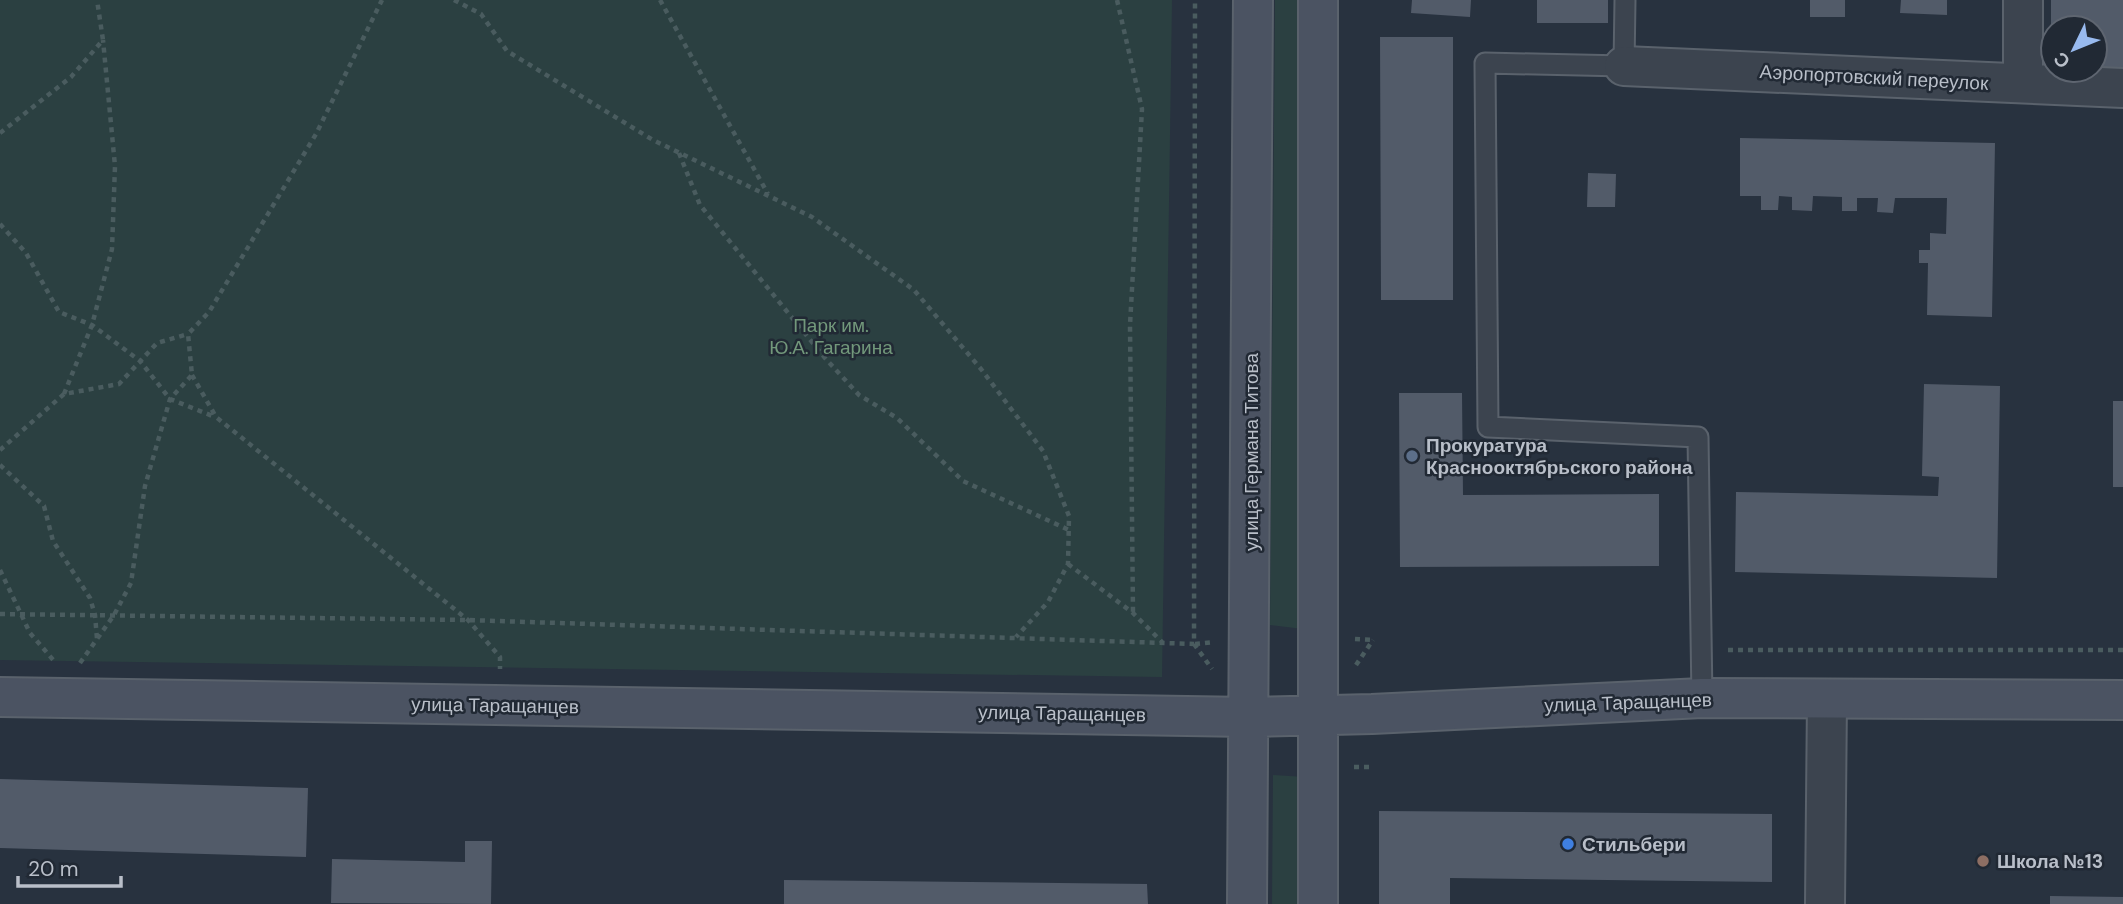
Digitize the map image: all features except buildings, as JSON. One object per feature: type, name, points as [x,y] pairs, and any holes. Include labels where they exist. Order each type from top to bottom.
[{"type":"street","name":"улица Германа Титова","points":[[1247,904],[1253,0]]},
{"type":"street","points":[[1318,0],[1318,904]]},
{"type":"street","points":[[2023,0],[2023,83]]},
{"type":"street","name":"Аэропортовский переулок","points":[[1624,66],[2123,88]]},
{"type":"street","name":"улица Таращанцев","points":[[0,696],[1249,717],[1702,698],[2123,700]]},
{"type":"street","points":[[1825,904],[1827,699]]},
{"type":"lane","points":[[1625,0],[1624,66],[1485,63],[1488,427],[1698,437],[1702,698]]},
{"type":"path","points":[[0,450],[64,394],[92,324],[112,249],[115,166],[97,0]]},
{"type":"path","points":[[64,394],[119,384],[157,343],[188,334],[209,312],[316,134],[382,0]]},
{"type":"path","points":[[454,0],[481,14],[507,51],[653,141],[812,217],[914,290],[981,369],[1042,451],[1069,516],[1068,564],[1048,602],[1015,638]]},
{"type":"path","points":[[660,0],[769,195]]},
{"type":"path","points":[[1118,0],[1142,109],[1130,325],[1133,613]]},
{"type":"path","points":[[0,614],[468,621],[1194,644],[1195,0]]},
{"type":"path","points":[[0,133],[71,78],[103,40]]},
{"type":"path","points":[[679,152],[700,205],[825,358],[859,394],[897,418],[963,481],[1069,530]]},
{"type":"path","points":[[0,225],[26,253],[59,312],[92,324],[140,361],[170,399],[216,417],[468,621],[500,657],[501,705]]},
{"type":"path","points":[[188,334],[192,374],[216,417]]},
{"type":"path","points":[[56,697],[114,615],[131,583],[145,486],[170,399],[192,374]]},
{"type":"path","points":[[0,466],[44,506],[53,541],[90,598],[95,615],[97,640]]},
{"type":"path","points":[[1068,564],[1133,613],[1163,643]]},
{"type":"path","points":[[0,570],[30,633],[55,662],[56,697]]},
{"type":"path","points":[[1701,650],[2123,650]]},
{"type":"green space","name":"Парк им. Ю.А. Гагарина","points":[[0,0],[1172,0],[1162,677],[0,660]]},
{"type":"green space","points":[[1275,0],[1307,0],[1303,629],[1270,625]]},
{"type":"green space","points":[[1273,775],[1305,777],[1304,904],[1272,904]]},
{"type":"place","name":"Прокуратура Краснооктябрьского района","points":[[1412,456]]},
{"type":"place","name":"Стильбери","points":[[1568,844]]},
{"type":"place","name":"Школа №13","points":[[1983,861]]}]
